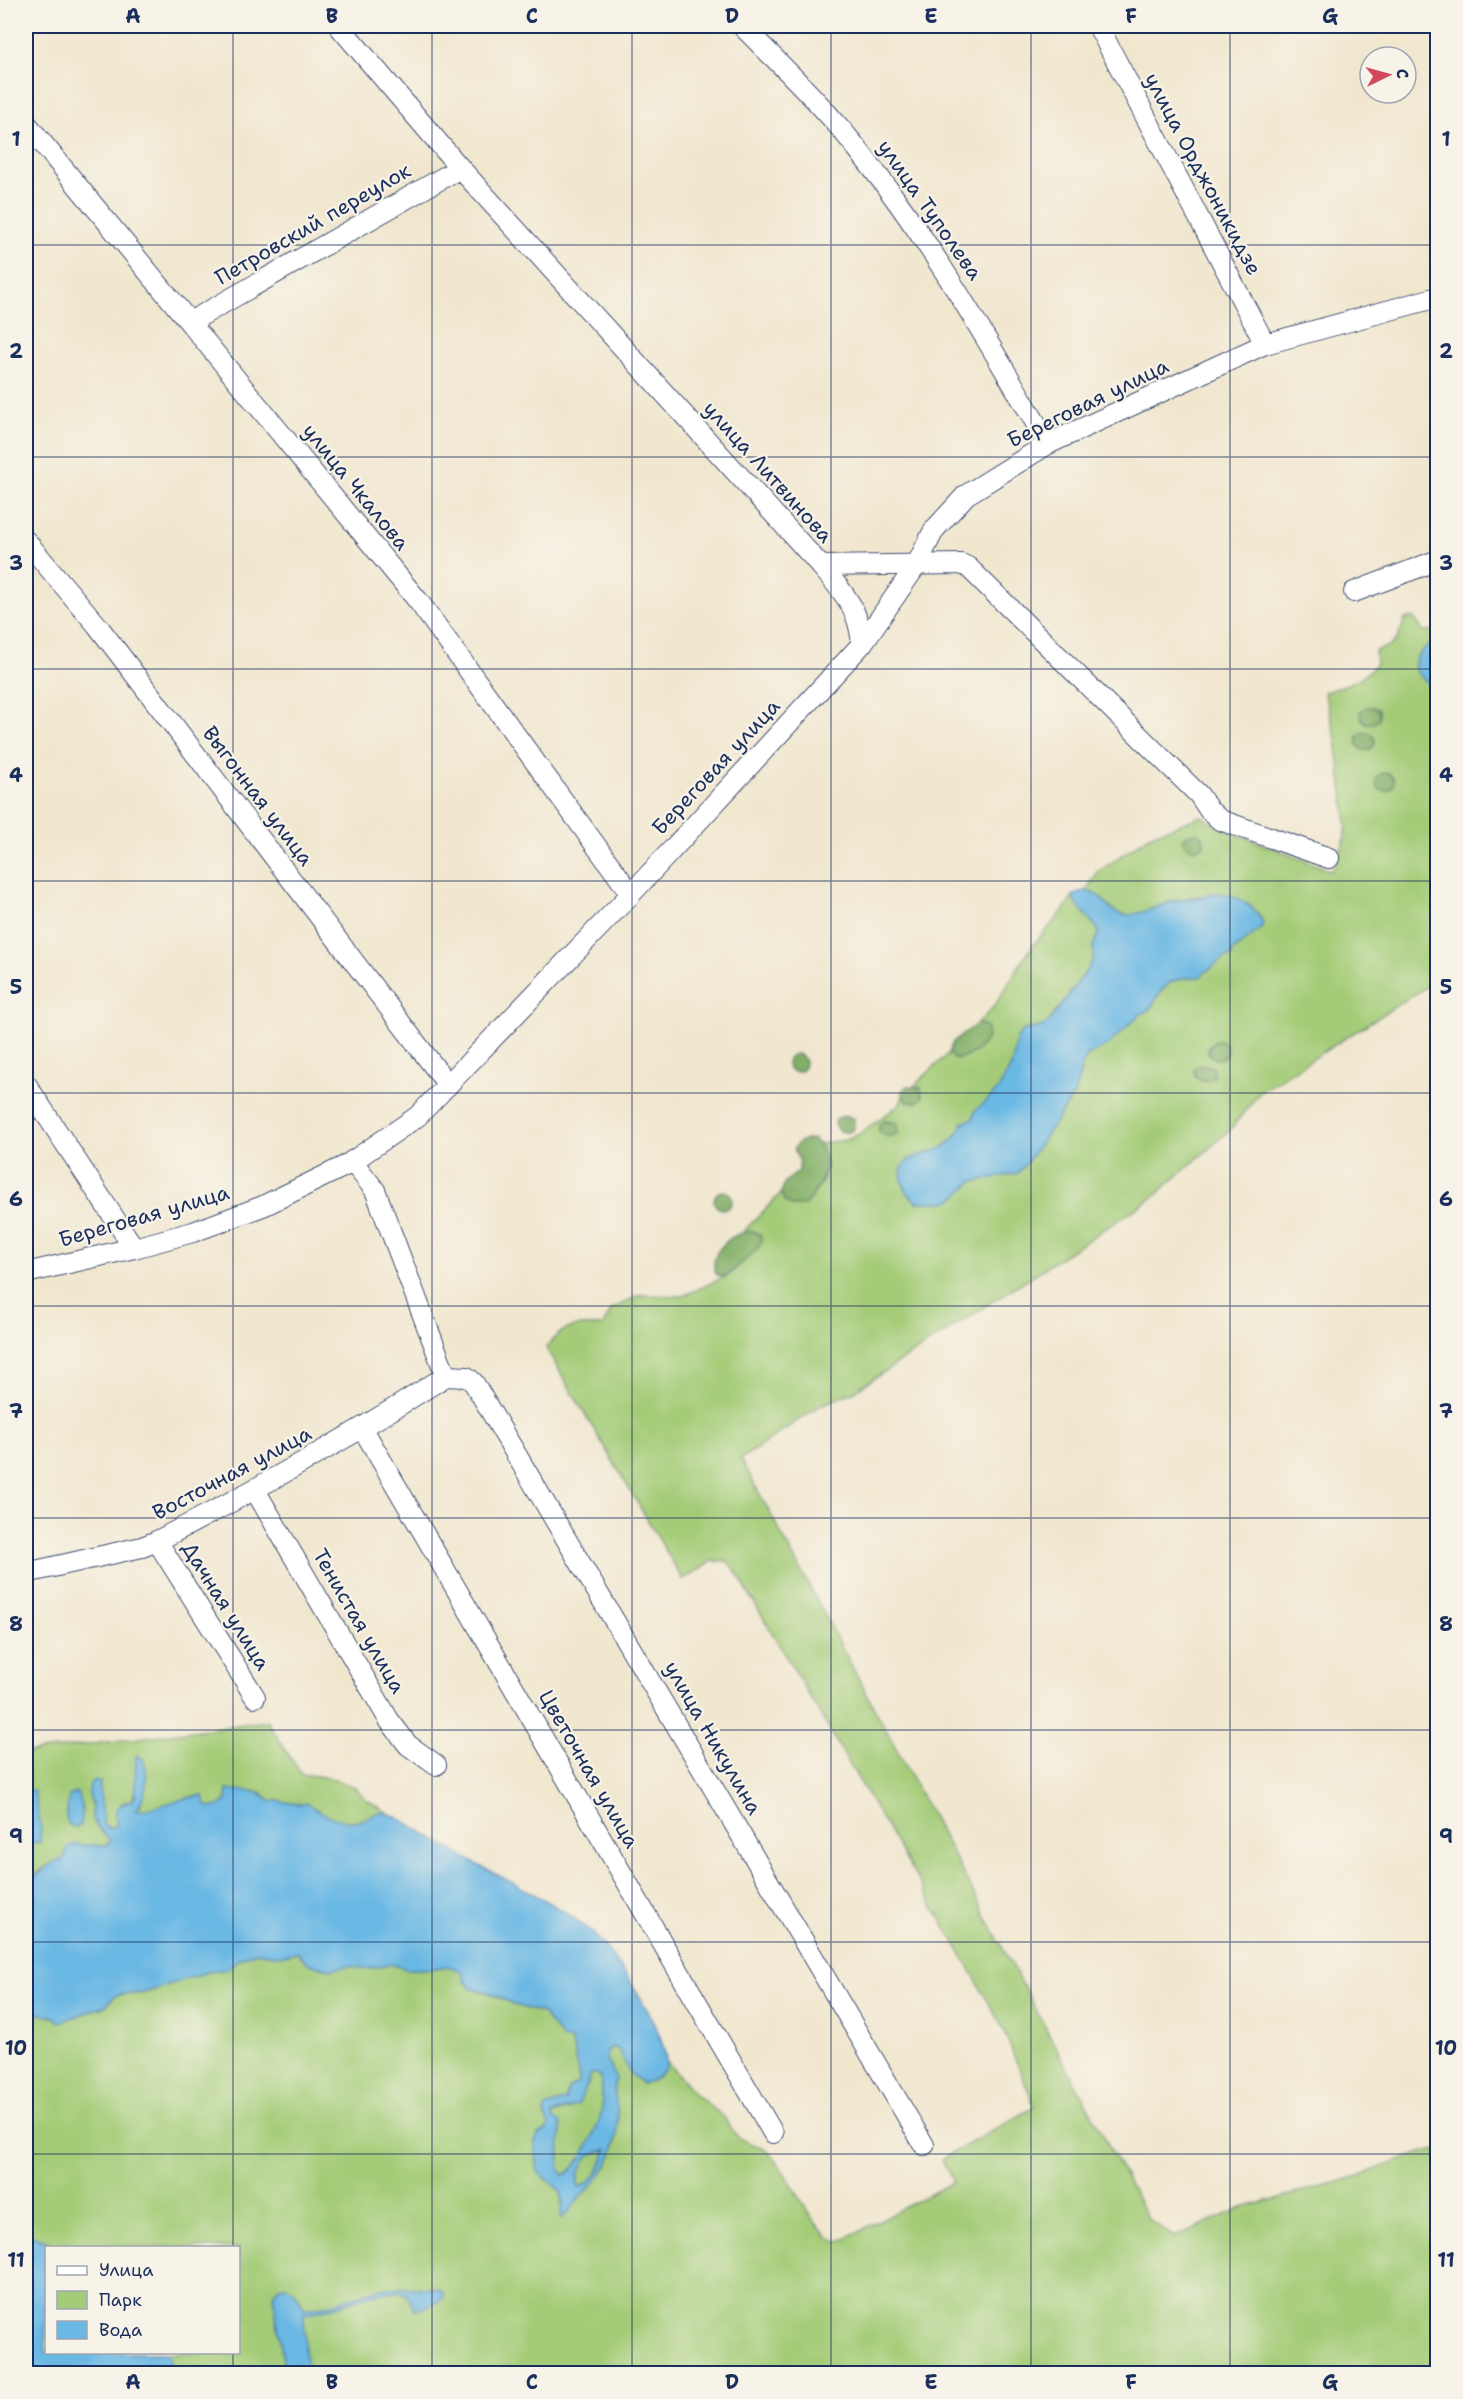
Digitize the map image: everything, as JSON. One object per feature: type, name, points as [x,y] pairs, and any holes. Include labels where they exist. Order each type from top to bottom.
[{"type":"street","name":"улица Литвинова","points":[[339,26],[460,168],[821,566],[961,564],[974,571],[1190,787],[1220,820],[1329,858]]},
{"type":"street","name":"улица Туполева","points":[[742,26],[834,121],[886,186],[931,248],[1048,444]]},
{"type":"street","name":"улица Орджоникидзе","points":[[1098,26],[1265,344]]},
{"type":"street","name":"улица Чкалова","points":[[26,123],[419,602],[631,894]]},
{"type":"street","name":"Петровский переулок","points":[[190,322],[460,168]]},
{"type":"street","name":"Береговая улица","points":[[26,1273],[193,1232],[263,1206],[352,1161],[418,1116],[631,894],[862,644],[916,566],[934,530],[966,495],[1048,444],[1265,344],[1437,297]]},
{"type":"street","name":"Выгонная улица","points":[[26,541],[97,625],[448,1085]]},
{"type":"street","points":[[1354,592],[1437,560]]},
{"type":"street","points":[[821,566],[849,600],[861,627],[862,644]]},
{"type":"street","points":[[26,1084],[134,1248]]},
{"type":"street","points":[[352,1161],[375,1190],[446,1376]]},
{"type":"street","name":"Восточная улица","points":[[26,1573],[142,1547],[157,1541],[255,1490],[363,1429],[446,1376]]},
{"type":"street","name":"улица Никулина","points":[[446,1376],[467,1377],[474,1383],[924,2145]]},
{"type":"street","name":"Цветочная улица","points":[[363,1429],[773,2133]]},
{"type":"street","name":"Тенистая улица","points":[[255,1490],[389,1720],[408,1745],[436,1765]]},
{"type":"street","name":"Дачная улица","points":[[157,1541],[255,1697]]},
{"type":"green space","points":[[1413,617],[1423,631],[1437,630],[1437,641],[1421,652],[1415,665],[1420,675],[1437,690],[1437,980],[1260,1092],[1229,1131],[1151,1199],[853,1392],[821,1405],[741,1459],[1148,2219],[1174,2237],[1239,2209],[1356,2177],[1437,2149],[1437,2373],[1122,2374],[1104,2370],[1087,2374],[305,2373],[303,2313],[329,2308],[370,2295],[396,2292],[407,2294],[415,2309],[423,2309],[440,2300],[443,2297],[442,2291],[436,2288],[381,2288],[325,2306],[305,2309],[292,2291],[279,2287],[273,2294],[285,2373],[171,2373],[169,2354],[240,2354],[240,2246],[54,2246],[26,2234],[26,2011],[54,2017],[60,2022],[105,2006],[116,1995],[144,1993],[210,1971],[227,1969],[239,1959],[256,1952],[280,1956],[297,1952],[309,1964],[331,1969],[350,1966],[367,1969],[389,1964],[407,1969],[447,1966],[462,1971],[464,1980],[472,1989],[488,1992],[515,2005],[543,2013],[562,2037],[572,2042],[579,2077],[578,2083],[568,2089],[566,2100],[546,2107],[544,2112],[549,2126],[546,2131],[538,2135],[535,2143],[539,2172],[561,2191],[561,2218],[602,2173],[615,2145],[618,2122],[614,2090],[616,2079],[607,2059],[607,2051],[612,2047],[619,2050],[629,2072],[642,2084],[661,2074],[667,2062],[696,2095],[724,2117],[739,2138],[764,2149],[775,2158],[811,2216],[827,2236],[838,2242],[953,2182],[942,2159],[1035,2107],[1001,2025],[965,1960],[735,1570],[727,1561],[712,1561],[683,1580],[546,1348],[564,1330],[578,1326],[603,1326],[611,1310],[639,1295],[683,1296],[729,1275],[759,1247],[760,1235],[753,1231],[743,1232],[781,1193],[785,1202],[793,1206],[804,1205],[816,1191],[823,1180],[826,1168],[818,1144],[847,1140],[859,1134],[899,1105],[903,1097],[909,1102],[917,1102],[922,1098],[921,1088],[914,1086],[949,1053],[955,1059],[961,1058],[973,1053],[983,1044],[987,1032],[986,1026],[977,1024],[994,1006],[1027,954],[1073,896],[1076,903],[1098,929],[1099,934],[1093,946],[1094,956],[1088,969],[1048,1023],[1041,1027],[1024,1030],[1018,1036],[1011,1067],[998,1091],[976,1111],[973,1119],[964,1122],[949,1143],[936,1151],[908,1161],[901,1172],[907,1192],[917,1202],[945,1202],[953,1199],[972,1182],[1018,1173],[1074,1095],[1082,1065],[1087,1056],[1108,1045],[1139,1015],[1149,1010],[1162,990],[1171,982],[1199,977],[1224,957],[1232,956],[1233,951],[1261,928],[1263,923],[1256,911],[1246,903],[1224,895],[1185,898],[1136,914],[1119,914],[1098,896],[1086,891],[1098,872],[1151,835],[1202,816],[1218,827],[1332,871],[1343,845],[1347,826],[1336,739],[1324,692],[1364,675],[1376,664],[1375,651],[1393,644],[1405,619]],"holes":[[[1196,833],[1203,836],[1204,845],[1194,849],[1185,844],[1184,838]],[[1212,1043],[1226,1044],[1227,1054],[1218,1058],[1208,1053],[1208,1047]],[[1200,1065],[1213,1067],[1214,1077],[1205,1080],[1195,1076],[1194,1069]],[[884,1121],[897,1123],[898,1133],[888,1136],[879,1132],[879,1125]]]},
{"type":"green space","points":[[1372,707],[1379,710],[1379,719],[1374,723],[1366,723],[1361,718],[1360,712]]},
{"type":"green space","points":[[1366,732],[1372,735],[1375,741],[1372,747],[1366,750],[1360,747],[1357,741],[1360,735]]},
{"type":"green space","points":[[1385,773],[1391,776],[1394,782],[1391,788],[1385,791],[1379,788],[1376,782],[1379,776]]},
{"type":"green space","points":[[1196,833],[1203,836],[1204,846],[1194,849],[1185,844],[1184,838]]},
{"type":"green space","points":[[977,1024],[986,1026],[986,1038],[983,1044],[973,1053],[955,1059],[949,1053],[953,1042]]},
{"type":"green space","points":[[1218,1041],[1224,1044],[1227,1050],[1224,1056],[1218,1059],[1212,1056],[1209,1050],[1212,1044]]},
{"type":"green space","points":[[796,1054],[802,1057],[805,1063],[802,1069],[796,1072],[790,1069],[787,1063],[790,1057]]},
{"type":"green space","points":[[1200,1065],[1213,1067],[1214,1077],[1205,1080],[1195,1076],[1194,1069]]},
{"type":"green space","points":[[908,1086],[921,1088],[922,1098],[917,1102],[909,1102],[903,1097],[902,1091]]},
{"type":"green space","points":[[847,1116],[854,1119],[854,1129],[841,1132],[836,1128],[835,1121]]},
{"type":"green space","points":[[884,1121],[897,1123],[898,1133],[888,1136],[879,1132],[879,1125]]},
{"type":"green space","points":[[813,1139],[824,1155],[824,1172],[816,1190],[804,1206],[793,1206],[785,1202],[781,1193],[785,1182],[799,1171],[799,1161],[794,1149],[802,1141]]},
{"type":"green space","points":[[723,1191],[729,1194],[732,1200],[729,1206],[723,1209],[717,1206],[714,1200],[717,1194]]},
{"type":"green space","points":[[753,1231],[762,1239],[758,1248],[722,1277],[715,1274],[715,1258],[724,1244],[737,1235]]},
{"type":"green space","points":[[267,1721],[301,1774],[331,1778],[354,1787],[367,1800],[390,1814],[373,1814],[359,1821],[345,1821],[325,1814],[307,1803],[271,1801],[261,1792],[227,1790],[226,1801],[216,1807],[205,1805],[203,1796],[194,1796],[156,1808],[134,1811],[141,1805],[135,1786],[133,1800],[122,1803],[115,1813],[117,1826],[109,1828],[104,1825],[103,1821],[100,1783],[89,1794],[94,1821],[110,1840],[106,1846],[87,1846],[67,1851],[63,1860],[45,1867],[26,1884],[26,1753]]},
{"type":"green space","points":[[595,2073],[600,2076],[602,2088],[603,2106],[600,2117],[593,2137],[582,2157],[569,2172],[563,2175],[559,2168],[561,2128],[553,2119],[553,2114],[571,2108],[588,2085],[590,2075]]},
{"type":"green space","points":[[607,2148],[601,2166],[594,2177],[578,2187],[578,2174],[588,2156]]},
{"type":"water","points":[[1438,641],[1437,690],[1420,675],[1415,665],[1421,652]]},
{"type":"water","points":[[1086,891],[1098,896],[1114,911],[1124,915],[1141,913],[1176,901],[1221,893],[1243,901],[1255,911],[1263,923],[1261,928],[1233,951],[1232,956],[1224,958],[1199,977],[1171,982],[1162,990],[1149,1010],[1139,1015],[1108,1045],[1087,1056],[1082,1065],[1074,1095],[1018,1173],[972,1182],[953,1199],[945,1202],[917,1202],[907,1192],[904,1185],[901,1172],[903,1166],[915,1157],[946,1146],[958,1133],[963,1122],[973,1119],[975,1111],[997,1091],[1011,1067],[1018,1036],[1024,1030],[1041,1027],[1048,1023],[1088,969],[1094,956],[1093,946],[1099,934],[1098,929],[1076,903],[1073,896]]},
{"type":"water","points":[[136,1755],[143,1759],[146,1780],[144,1793],[135,1811],[203,1796],[205,1805],[216,1807],[226,1801],[227,1790],[245,1790],[261,1794],[271,1801],[307,1803],[325,1814],[345,1821],[359,1821],[373,1814],[390,1814],[544,1900],[587,1928],[611,1954],[638,1993],[659,2035],[665,2053],[666,2068],[653,2080],[642,2084],[629,2072],[619,2050],[612,2047],[607,2051],[607,2059],[616,2079],[614,2090],[618,2122],[615,2145],[602,2173],[569,2212],[560,2218],[563,2202],[561,2191],[538,2172],[535,2143],[538,2135],[546,2131],[549,2126],[544,2112],[546,2107],[566,2100],[568,2089],[578,2083],[579,2077],[572,2042],[562,2038],[543,2013],[515,2005],[488,1992],[472,1989],[464,1980],[462,1971],[447,1966],[407,1969],[389,1964],[367,1969],[350,1966],[331,1969],[309,1964],[297,1952],[280,1956],[256,1952],[239,1959],[227,1969],[210,1971],[144,1993],[116,1995],[105,2006],[60,2022],[54,2017],[26,2011],[26,1884],[55,1861],[63,1860],[68,1846],[106,1846],[110,1840],[92,1818],[90,1784],[95,1780],[100,1783],[103,1821],[104,1825],[109,1828],[117,1826],[115,1813],[118,1806],[133,1800]],"holes":[[[595,2073],[600,2076],[602,2106],[600,2117],[582,2157],[569,2172],[563,2175],[559,2167],[561,2128],[560,2122],[553,2119],[553,2114],[579,2104],[590,2075]],[[607,2149],[593,2178],[578,2187],[578,2174],[588,2156]]]},
{"type":"water","points":[[34,1790],[41,1828],[40,1842],[26,1844],[26,1791]]},
{"type":"water","points":[[76,1792],[82,1812],[81,1825],[76,1827],[69,1825],[66,1818],[69,1796]]},
{"type":"water","points":[[26,2234],[54,2246],[45,2246],[45,2354],[169,2354],[171,2373],[26,2373]]},
{"type":"water","points":[[286,2286],[295,2292],[305,2309],[325,2306],[381,2288],[436,2288],[442,2291],[443,2297],[423,2309],[415,2309],[407,2294],[383,2293],[304,2313],[306,2371],[305,2373],[285,2373],[273,2294],[279,2287]]}]
